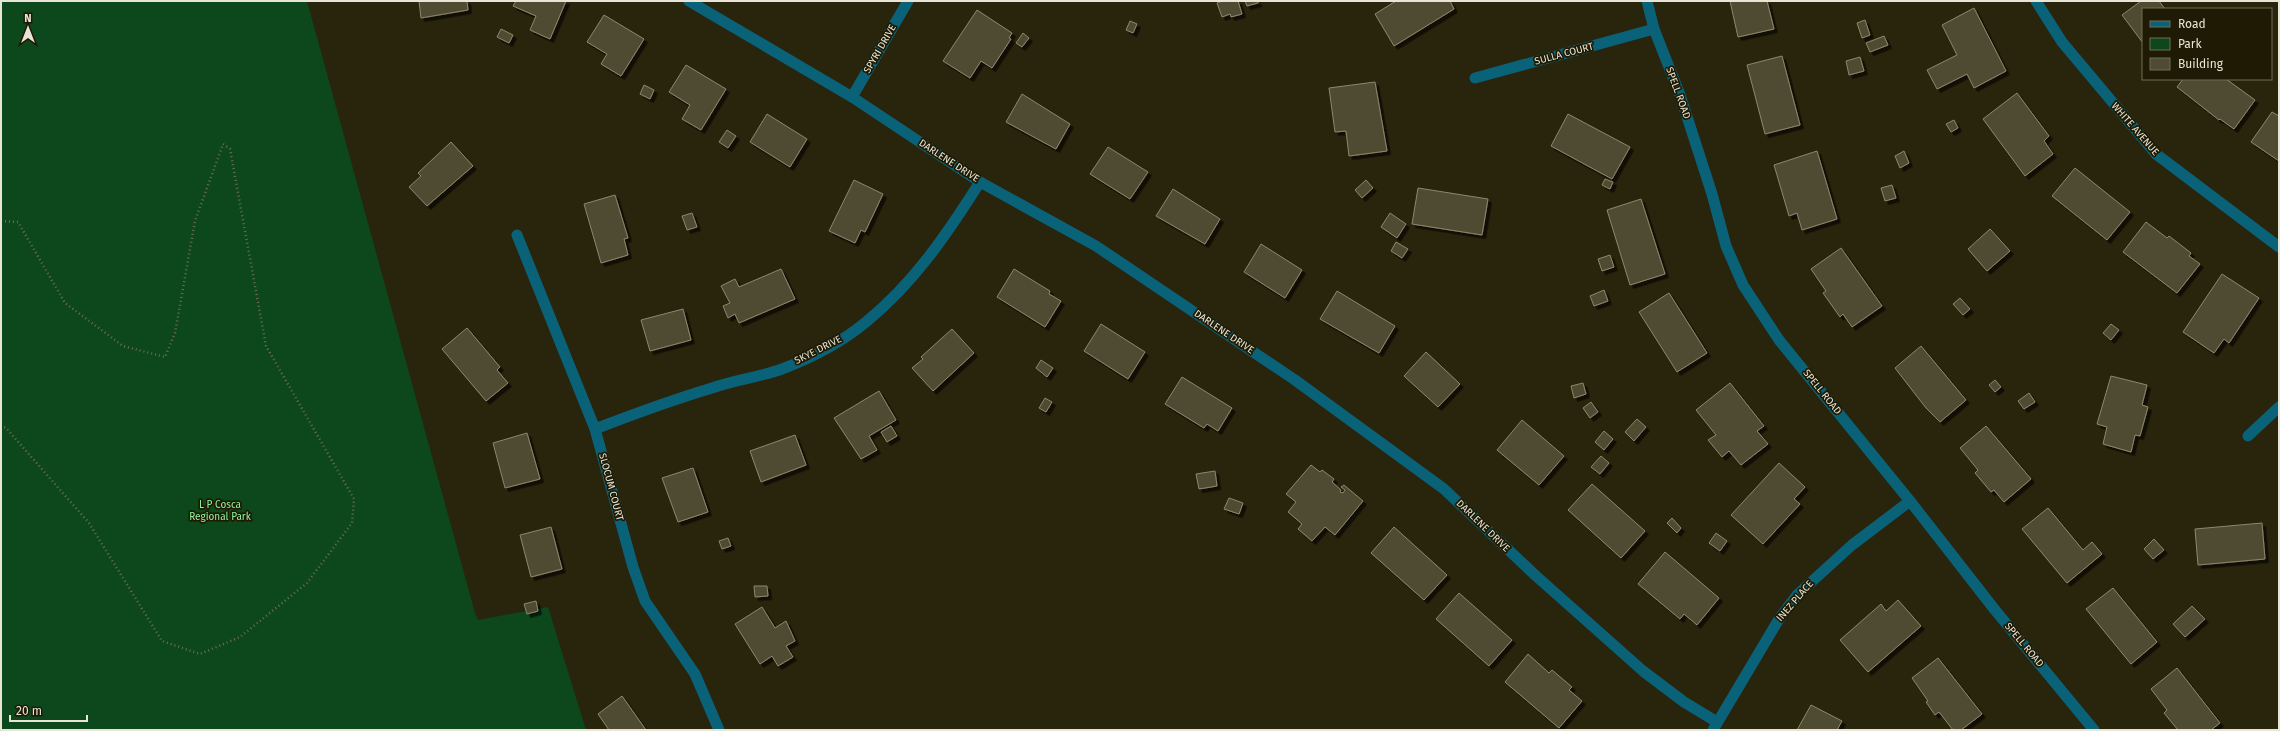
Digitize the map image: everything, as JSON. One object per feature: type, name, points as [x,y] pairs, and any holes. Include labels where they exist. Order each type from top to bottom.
[{"type":"street","name":"DARLENE DRIVE","points":[[689,1],[852,97],[980,182],[1096,246],[1295,380],[1444,489],[1535,575],[1643,671],[1715,726]]},
{"type":"street","name":"SPYRI DRIVE","points":[[852,97],[908,1]]},
{"type":"street","name":"SPELL ROAD","points":[[1647,1],[1654,29],[1680,95],[1712,194],[1726,246],[1743,285],[1779,340],[1910,501],[1995,610],[2094,730]]},
{"type":"street","name":"WHITE AVENUE","points":[[2036,1],[2062,42],[2156,154],[2279,247]]},
{"type":"street","name":"SULLA COURT","points":[[1475,78],[1654,29]]},
{"type":"street","name":"SKYE DRIVE","points":[[595,429],[663,402],[735,380],[781,369],[841,339],[865,323],[893,299],[926,262],[980,182]]},
{"type":"street","name":"SLOCUM COURT","points":[[517,236],[595,429],[633,566],[645,601],[695,674],[719,730]]},
{"type":"street","points":[[2248,436],[2279,407]]},
{"type":"street","name":"INEZ PLACE","points":[[1715,726],[1779,619],[1798,595],[1852,545],[1910,501]]},
{"type":"path","points":[[1,221],[18,222],[65,304],[123,346],[165,357],[175,333],[195,222],[223,144],[230,149],[266,346],[354,498],[352,523],[307,583],[240,637],[200,654],[162,641],[89,523],[6,428],[1,426]]},
{"type":"green space","name":"L P Cosca Regional Park","points":[[1,1],[307,1],[475,613],[478,620],[548,607],[586,730],[1,730]]},
{"type":"building","points":[[419,1],[467,1],[468,10],[421,18]]},
{"type":"building","points":[[516,1],[566,1],[550,39],[530,30],[536,16],[513,6]]},
{"type":"building","points":[[1222,1],[1238,1],[1242,14],[1231,17],[1230,14],[1222,17],[1217,3]]},
{"type":"building","points":[[1245,1],[1258,1],[1258,3],[1247,6]]},
{"type":"building","points":[[1396,1],[1450,1],[1454,9],[1394,46],[1375,14]]},
{"type":"building","points":[[1730,1],[1767,1],[1774,29],[1738,37]]},
{"type":"building","points":[[2141,1],[2159,1],[2164,8],[2142,8],[2142,42],[2122,15]]},
{"type":"building","points":[[1974,8],[2006,71],[1974,88],[1967,74],[1937,89],[1927,70],[1957,55],[1942,25]]},
{"type":"building","points":[[977,10],[1012,33],[1009,38],[1011,39],[992,68],[981,61],[970,78],[943,61]]},
{"type":"building","points":[[604,15],[644,39],[621,76],[601,64],[607,54],[587,42]]},
{"type":"building","points":[[1865,20],[1870,35],[1862,38],[1857,23]]},
{"type":"building","points":[[1130,21],[1137,24],[1133,33],[1126,30]]},
{"type":"building","points":[[501,29],[513,35],[509,43],[497,37]]},
{"type":"building","points":[[1023,33],[1029,38],[1022,47],[1016,43]]},
{"type":"building","points":[[1884,36],[1888,45],[1870,52],[1866,43]]},
{"type":"building","points":[[1782,56],[1800,125],[1765,134],[1747,65]]},
{"type":"building","points":[[1860,57],[1864,71],[1849,75],[1846,61]]},
{"type":"building","points":[[686,65],[726,89],[701,130],[682,119],[690,105],[669,92]]},
{"type":"building","points":[[2182,80],[2227,80],[2255,100],[2234,129],[2220,119],[2219,120],[2177,87]]},
{"type":"building","points":[[1375,82],[1387,151],[1349,156],[1346,131],[1335,132],[1329,88]]},
{"type":"building","points":[[644,85],[654,90],[650,99],[640,94]]},
{"type":"building","points":[[2017,93],[2049,136],[2044,141],[2053,154],[2025,176],[1983,119]]},
{"type":"building","points":[[1022,94],[1070,124],[1056,149],[1006,122]]},
{"type":"building","points":[[2272,112],[2279,116],[2279,161],[2251,142]]},
{"type":"building","points":[[767,114],[807,139],[790,167],[750,142]]},
{"type":"building","points":[[1568,114],[1630,147],[1612,179],[1551,146]]},
{"type":"building","points":[[1954,120],[1958,128],[1951,132],[1946,124]]},
{"type":"building","points":[[727,130],[736,136],[728,148],[719,142]]},
{"type":"building","points":[[451,142],[473,166],[427,206],[409,187],[421,176],[418,173]]},
{"type":"building","points":[[1108,147],[1148,172],[1130,199],[1090,174]]},
{"type":"building","points":[[1817,151],[1837,219],[1802,230],[1797,213],[1789,216],[1774,165]]},
{"type":"building","points":[[1904,151],[1909,163],[1900,168],[1895,156]]},
{"type":"building","points":[[2075,168],[2130,212],[2107,240],[2052,196]]},
{"type":"building","points":[[1605,179],[1613,182],[1610,189],[1602,185]]},
{"type":"building","points":[[854,180],[883,194],[865,232],[861,230],[855,243],[829,231]]},
{"type":"building","points":[[1366,180],[1373,188],[1362,198],[1355,190]]},
{"type":"building","points":[[1892,185],[1896,198],[1885,201],[1881,188]]},
{"type":"building","points":[[1418,188],[1488,199],[1482,235],[1412,224]]},
{"type":"building","points":[[1173,189],[1220,219],[1205,244],[1156,216]]},
{"type":"building","points":[[615,195],[628,238],[624,239],[628,255],[601,263],[584,204]]},
{"type":"building","points":[[1641,199],[1665,274],[1630,285],[1607,210]]},
{"type":"building","points":[[692,213],[697,227],[687,230],[682,216]]},
{"type":"building","points":[[1390,213],[1406,224],[1397,238],[1381,227]]},
{"type":"building","points":[[2146,222],[2167,238],[2169,236],[2191,253],[2189,256],[2200,264],[2177,293],[2123,252]]},
{"type":"building","points":[[1990,229],[2010,251],[1987,271],[1968,249]]},
{"type":"building","points":[[1396,242],[1408,249],[1402,258],[1391,251]]},
{"type":"building","points":[[1261,244],[1302,270],[1285,298],[1244,272]]},
{"type":"building","points":[[1841,248],[1882,306],[1852,327],[1843,314],[1840,317],[1823,293],[1826,291],[1811,269]]},
{"type":"building","points":[[1610,255],[1614,267],[1602,271],[1598,259]]},
{"type":"building","points":[[781,269],[795,299],[739,323],[735,314],[728,318],[723,306],[730,303],[721,286],[735,279],[739,287]]},
{"type":"building","points":[[1014,269],[1050,291],[1049,294],[1061,301],[1045,327],[997,297]]},
{"type":"building","points":[[2222,274],[2259,298],[2229,343],[2224,339],[2214,353],[2183,332]]},
{"type":"building","points":[[1604,290],[1608,301],[1594,306],[1590,296]]},
{"type":"building","points":[[1337,291],[1395,326],[1379,353],[1320,319]]},
{"type":"building","points":[[1669,293],[1707,353],[1677,372],[1639,312]]},
{"type":"building","points":[[1960,298],[1970,309],[1963,315],[1953,304]]},
{"type":"building","points":[[683,309],[691,340],[650,351],[641,320]]},
{"type":"building","points":[[1101,324],[1145,352],[1128,379],[1084,351]]},
{"type":"building","points":[[2111,324],[2119,330],[2111,340],[2103,333]]},
{"type":"building","points":[[467,328],[500,367],[497,370],[508,383],[486,401],[442,349]]},
{"type":"building","points":[[952,329],[974,353],[933,391],[912,368],[923,359],[921,357]]},
{"type":"building","points":[[1921,346],[1966,400],[1940,422],[1926,408],[1895,368]]},
{"type":"building","points":[[1426,352],[1460,384],[1438,407],[1404,376]]},
{"type":"building","points":[[1041,360],[1053,368],[1047,377],[1036,368]]},
{"type":"building","points":[[2111,376],[2147,385],[2142,405],[2148,407],[2140,436],[2135,435],[2131,452],[2103,444],[2107,427],[2097,424]]},
{"type":"building","points":[[1182,377],[1232,408],[1218,431],[1207,424],[1204,428],[1165,404]]},
{"type":"building","points":[[1995,380],[2001,387],[1995,392],[1989,385]]},
{"type":"building","points":[[1583,383],[1586,394],[1574,398],[1571,386]]},
{"type":"building","points":[[1730,383],[1764,426],[1757,431],[1768,444],[1741,465],[1729,451],[1722,457],[1708,440],[1716,435],[1696,410]]},
{"type":"building","points":[[879,391],[896,420],[869,436],[877,450],[861,459],[834,418]]},
{"type":"building","points":[[2029,393],[2035,402],[2024,409],[2018,401]]},
{"type":"building","points":[[1045,398],[1052,402],[1046,412],[1039,408]]},
{"type":"building","points":[[1591,402],[1598,412],[1590,418],[1583,408]]},
{"type":"building","points":[[1637,419],[1646,427],[1634,441],[1625,432]]},
{"type":"building","points":[[1522,420],[1564,456],[1539,485],[1497,450]]},
{"type":"building","points":[[891,426],[897,436],[887,442],[881,432]]},
{"type":"building","points":[[1986,426],[2031,479],[2004,502],[1994,490],[1991,492],[1975,473],[1978,470],[1960,448]]},
{"type":"building","points":[[1604,431],[1613,439],[1604,450],[1595,442]]},
{"type":"building","points":[[527,433],[540,479],[505,488],[493,443]]},
{"type":"building","points":[[795,435],[806,465],[761,482],[750,451]]},
{"type":"building","points":[[1601,456],[1609,463],[1600,474],[1591,467]]},
{"type":"building","points":[[1779,463],[1805,487],[1794,499],[1800,504],[1763,544],[1731,515]]},
{"type":"building","points":[[1311,465],[1320,472],[1322,470],[1334,479],[1332,482],[1341,490],[1340,492],[1343,493],[1345,490],[1341,487],[1344,485],[1363,501],[1335,535],[1325,527],[1312,541],[1298,529],[1302,524],[1288,512],[1296,502],[1286,494]]},
{"type":"building","points":[[693,468],[708,512],[678,522],[662,478]]},
{"type":"building","points":[[1215,471],[1217,486],[1199,489],[1196,474]]},
{"type":"building","points":[[1592,484],[1645,531],[1621,558],[1568,510]]},
{"type":"building","points":[[1229,498],[1243,503],[1239,514],[1224,509]]},
{"type":"building","points":[[2048,508],[2083,550],[2092,542],[2102,554],[2067,583],[2022,529]]},
{"type":"building","points":[[1672,518],[1681,528],[1677,533],[1667,523]]},
{"type":"building","points":[[2262,523],[2265,559],[2198,565],[2195,529]]},
{"type":"building","points":[[551,527],[562,569],[531,577],[520,535]]},
{"type":"building","points":[[1394,527],[1447,575],[1424,600],[1371,553]]},
{"type":"building","points":[[1716,533],[1727,541],[1720,551],[1709,543]]},
{"type":"building","points":[[728,538],[731,546],[722,549],[719,541]]},
{"type":"building","points":[[2154,539],[2164,550],[2153,559],[2144,549]]},
{"type":"building","points":[[1665,552],[1719,598],[1697,625],[1684,614],[1680,619],[1638,584]]},
{"type":"building","points":[[754,586],[767,586],[768,596],[755,597]]},
{"type":"building","points":[[2113,588],[2157,642],[2131,664],[2086,609]]},
{"type":"building","points":[[1459,593],[1512,640],[1489,666],[1436,619]]},
{"type":"building","points":[[1898,600],[1921,626],[1868,672],[1840,640],[1881,604],[1886,611]]},
{"type":"building","points":[[536,601],[538,611],[527,614],[524,604]]},
{"type":"building","points":[[2192,606],[2205,619],[2185,637],[2173,624]]},
{"type":"building","points":[[762,607],[775,628],[786,621],[795,641],[786,646],[793,657],[778,666],[772,656],[760,664],[735,624]]},
{"type":"building","points":[[1528,654],[1549,673],[1552,670],[1572,687],[1569,690],[1582,701],[1559,728],[1505,682]]},
{"type":"building","points":[[1938,658],[1982,714],[1961,730],[1953,730],[1939,712],[1935,715],[1926,702],[1928,701],[1912,678]]},
{"type":"building","points":[[2177,668],[2220,723],[2211,730],[2178,730],[2164,713],[2167,710],[2151,689]]},
{"type":"building","points":[[622,696],[646,730],[609,730],[598,714]]},
{"type":"building","points":[[1811,705],[1842,721],[1837,730],[1797,730]]}]
